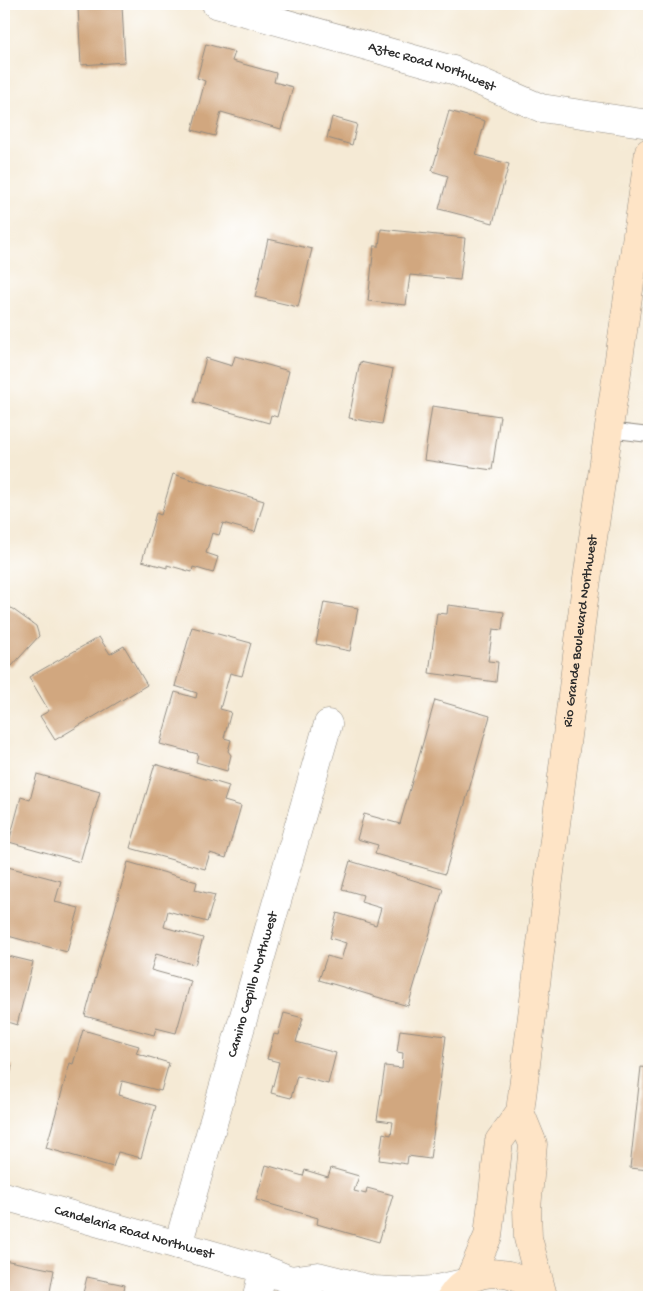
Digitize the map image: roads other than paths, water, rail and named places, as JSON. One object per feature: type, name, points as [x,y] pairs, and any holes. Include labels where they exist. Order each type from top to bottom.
[{"type":"main road","name":"Rio Grande Boulevard Northwest","points":[[520,1112],[583,610],[649,152]]},
{"type":"main road","points":[[462,1287],[488,1236],[499,1141],[520,1112]]},
{"type":"main road","points":[[520,1112],[533,1144],[527,1208],[528,1238],[543,1297]]},
{"type":"main road","points":[[462,1287],[484,1274],[509,1274],[531,1284],[543,1297]]},
{"type":"street","name":"Aztec Road Northwest","points":[[216,4],[454,70],[541,108],[649,124]]},
{"type":"street","name":"Camino Cepillo Northwest","points":[[178,1244],[328,724]]},
{"type":"street","name":"Candelaria Road Northwest","points":[[4,1196],[178,1244],[290,1280]]},
{"type":"street","points":[[257,1297],[263,1270]]},
{"type":"street","points":[[290,1280],[318,1276],[374,1290],[407,1292],[462,1287]]},
{"type":"street","points":[[290,1280],[310,1297]]},
{"type":"lane","points":[[608,430],[649,434]]}]
